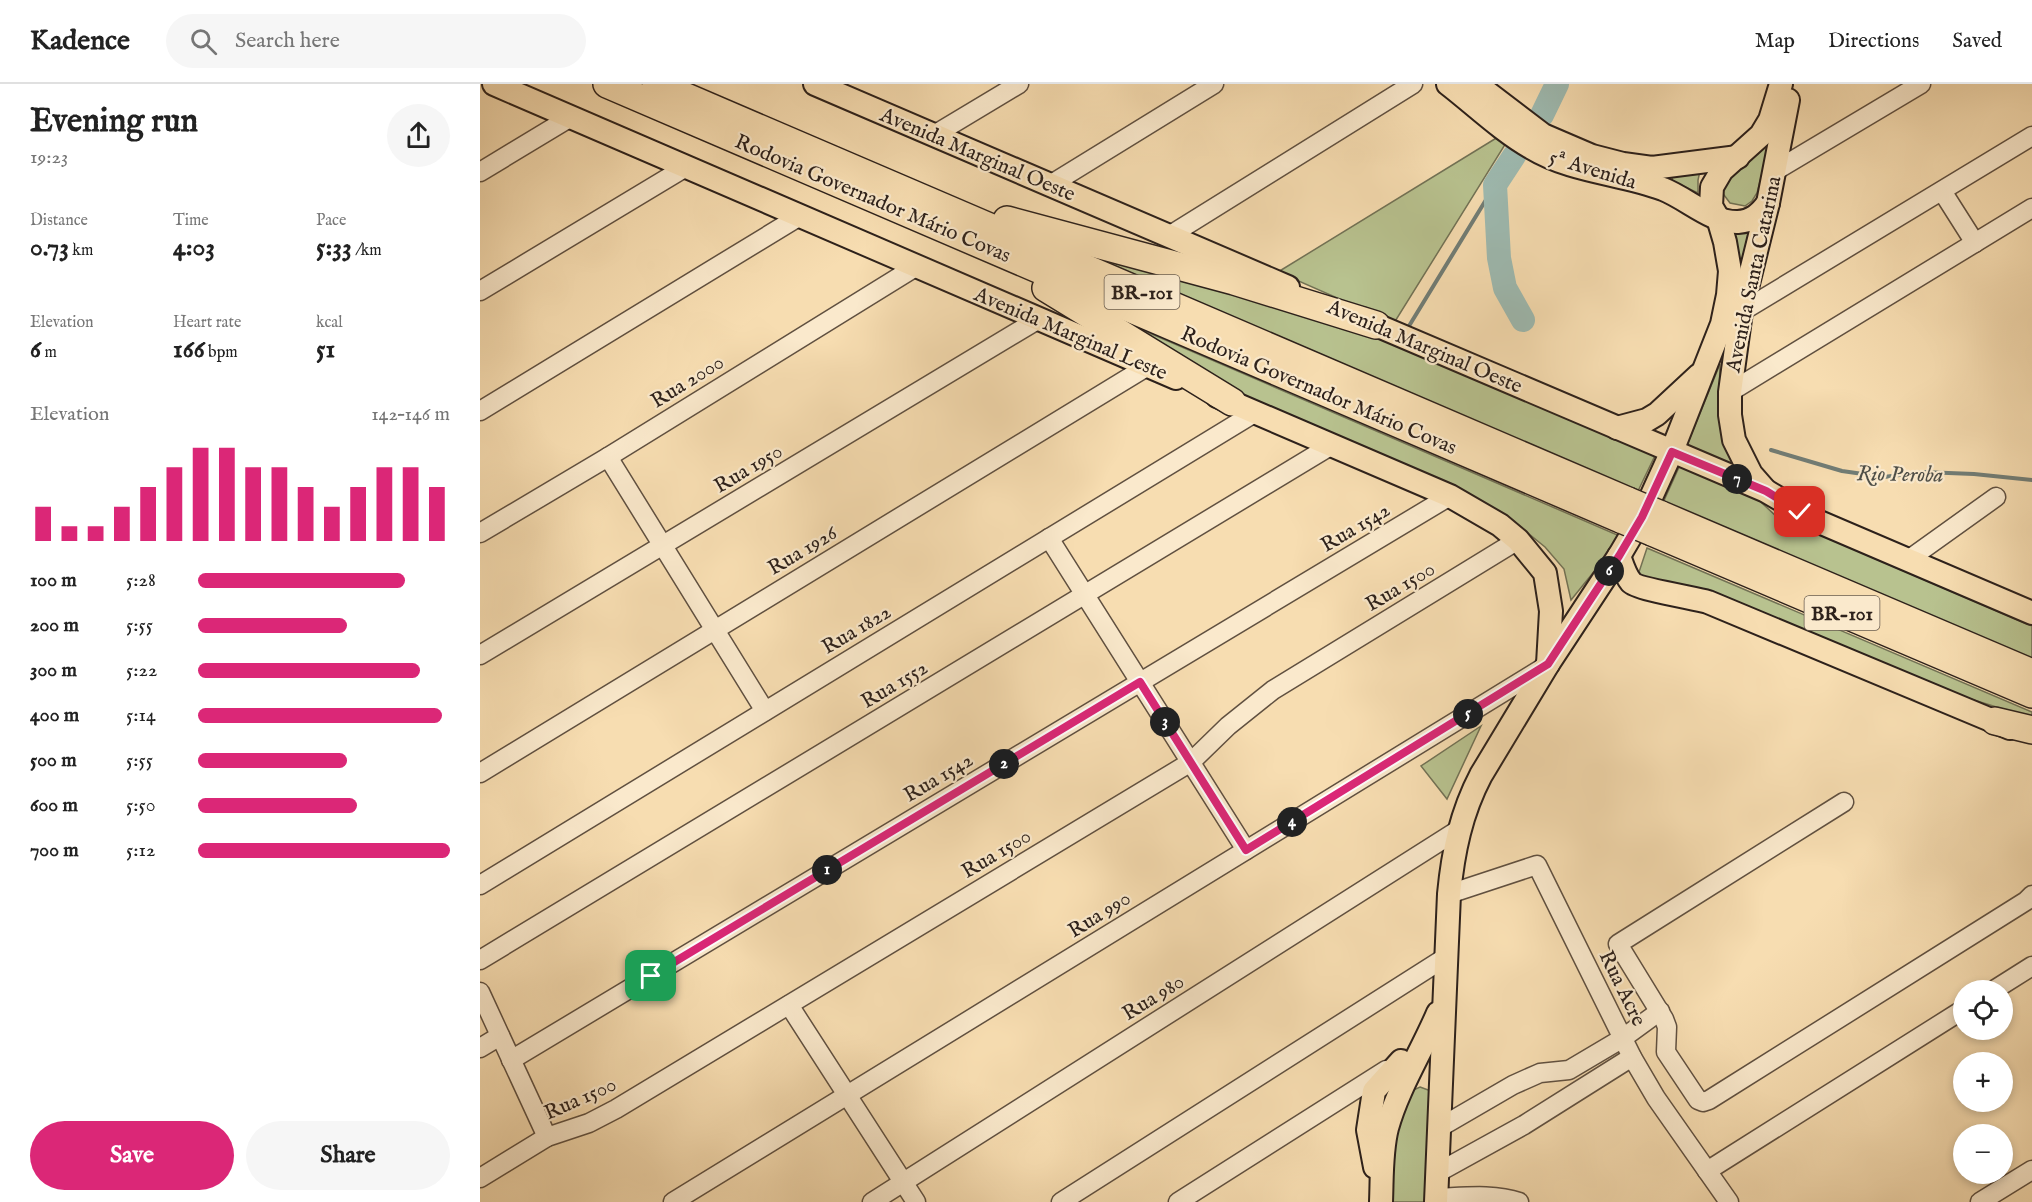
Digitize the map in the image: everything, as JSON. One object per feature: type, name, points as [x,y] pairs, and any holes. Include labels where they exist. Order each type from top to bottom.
[{"type":"highway","name":"Rodovia Governador Mário Covas","points":[[607,84],[927,211],[1641,517],[2032,694]]},
{"type":"highway","name":"Rodovia Governador Mário Covas","points":[[656,84],[927,211]]},
{"type":"highway","points":[[927,211],[1234,281],[1376,325]]},
{"type":"highway","points":[[927,211],[1054,292],[1244,407]]},
{"type":"highway","name":"Rodovia Governador Mário Covas","points":[[1641,517],[2032,673]]},
{"type":"highway","points":[[1995,722],[2032,730]]},
{"type":"main road","name":"Avenida Marginal Leste","points":[[494,84],[1450,496],[1500,525],[1518,540],[1545,573],[1551,612],[1548,664]]},
{"type":"main road","name":"Avenida Marginal Oeste","points":[[816,84],[1766,491],[1817,521],[2032,613]]},
{"type":"main road","name":"5ª Avenida","points":[[1448,84],[1516,138],[1543,154],[1575,166],[1662,189],[1718,218]]},
{"type":"main road","name":"5ª Avenida","points":[[1476,84],[1543,135],[1592,156],[1652,168],[1738,157]]},
{"type":"main road","name":"Avenida Santa Catarina","points":[[1436,1200],[1449,894],[1458,831],[1481,774],[1548,664],[1619,556],[1641,517],[1672,452],[1722,324],[1729,287],[1730,271],[1725,242],[1718,218],[1711,206],[1712,188],[1722,170],[1761,135],[1770,120],[1781,84]]},
{"type":"main road","name":"Avenida Santa Catarina","points":[[1766,491],[1751,474],[1734,440],[1730,415],[1730,392],[1741,312],[1768,203],[1791,84]]},
{"type":"main road","points":[[1718,218],[1728,221],[1746,221],[1761,213],[1768,203]]},
{"type":"main road","points":[[1617,428],[1647,420],[1657,414],[1706,368]]},
{"type":"main road","points":[[1619,556],[1631,582],[1640,587],[1708,602],[2032,738]]},
{"type":"main road","points":[[1381,1202],[1383,1152],[1394,1107],[1444,1001]]},
{"type":"main road","points":[[1381,1202],[1368,1130],[1374,1091],[1401,1061]]},
{"type":"street","points":[[934,135],[1019,84]]},
{"type":"street","points":[[1050,185],[1214,84]]},
{"type":"street","points":[[1169,236],[1413,84]]},
{"type":"street","points":[[1775,171],[1921,84]]},
{"type":"street","points":[[480,171],[571,117]]},
{"type":"street","points":[[1741,312],[2032,136]]},
{"type":"street","points":[[480,291],[686,167]]},
{"type":"street","points":[[1942,191],[1975,243]]},
{"type":"street","points":[[1730,392],[2032,208]]},
{"type":"street","points":[[480,411],[800,216]]},
{"type":"street","name":"Rua 2000","points":[[480,533],[608,457],[917,266]]},
{"type":"street","name":"Rua 1950","points":[[480,655],[1039,319]]},
{"type":"street","name":"Rua 1926","points":[[480,773],[1148,366]]},
{"type":"street","name":"Rua 1822","points":[[480,885],[1049,538],[1244,407]]},
{"type":"street","name":"Rua 1552","points":[[480,960],[1332,445]]},
{"type":"street","points":[[608,457],[765,711]]},
{"type":"street","name":"Rua 1542","points":[[511,1060],[1450,496]]},
{"type":"street","points":[[1908,560],[1996,497]]},
{"type":"street","points":[[1049,538],[1246,850]]},
{"type":"street","name":"Rua 1500","points":[[480,1178],[547,1137],[589,1123],[616,1109],[1191,762],[1228,726],[1273,690],[1518,540]]},
{"type":"street","name":"Rua 990","points":[[673,1202],[1548,664]]},
{"type":"street","points":[[1844,802],[1618,944],[1660,1011],[1667,1027],[1666,1052],[1698,1100],[1702,1102],[1709,1100],[2032,896]]},
{"type":"street","name":"Rua 980","points":[[872,1202],[1458,831]]},
{"type":"street","name":"Rua Acre","points":[[1449,894],[1537,865],[1632,1057],[1656,1098],[1729,1202]]},
{"type":"street","points":[[1061,1202],[1446,957]]},
{"type":"street","points":[[2010,980],[2032,966]]},
{"type":"street","points":[[480,992],[547,1137]]},
{"type":"street","points":[[789,1005],[916,1202]]},
{"type":"street","points":[[1439,1128],[1513,1085],[1540,1073],[1569,1070],[1623,1038],[1660,1011]]},
{"type":"street","points":[[1707,1171],[1953,1016]]},
{"type":"street","points":[[480,1048],[500,1036]]},
{"type":"street","points":[[1178,1202],[1423,1047]]},
{"type":"street","points":[[1437,1173],[1524,1125],[1632,1057]]},
{"type":"street","points":[[1569,1070],[1565,1081],[1570,1096]]},
{"type":"street","points":[[1980,1202],[2032,1170]]},
{"type":"street","points":[[1436,1200],[1478,1196],[1511,1199],[1519,1202]]},
{"type":"green space","points":[[1772,135],[1757,193],[1745,206],[1730,203],[1721,191],[1723,182]]},
{"type":"green space","points":[[1498,137],[1506,143],[1394,323],[1278,272]]},
{"type":"green space","points":[[1673,169],[1700,171],[1698,193],[1672,181]]},
{"type":"green space","points":[[1756,223],[1741,283],[1732,230]]},
{"type":"green space","points":[[1057,241],[1369,329],[1599,432],[1625,439],[1661,443],[1638,491]]},
{"type":"green space","points":[[1089,307],[1622,537],[1571,600],[1564,569],[1545,547],[1519,526],[1216,386]]},
{"type":"green space","points":[[1720,364],[1719,398],[1737,471],[1685,450]]},
{"type":"green space","points":[[1680,465],[1752,494],[1776,516],[2032,626],[2032,660],[1662,505]]},
{"type":"green space","points":[[1647,548],[2032,712],[2032,718],[1948,692],[1648,583],[1639,572]]},
{"type":"green space","points":[[1481,726],[1447,799],[1421,766]]},
{"type":"green space","points":[[1420,1087],[1431,1091],[1429,1202],[1391,1202],[1400,1119],[1409,1092]]},
{"type":"waterway","name":"Rio Peroba","points":[[1542,115],[1557,84]]},
{"type":"waterway","name":"Rio Peroba","points":[[1514,156],[1495,185],[1499,258],[1505,288],[1523,320]]},
{"type":"waterway","points":[[1409,326],[1495,185]]},
{"type":"waterway","name":"Rio Peroba","points":[[1771,450],[1842,471],[1884,477],[1923,472],[2032,480]]},
{"type":"route","points":[[651,976],[1140,682],[1246,850],[1548,664],[1642,517],[1672,452],[1766,491],[1800,512]]}]
